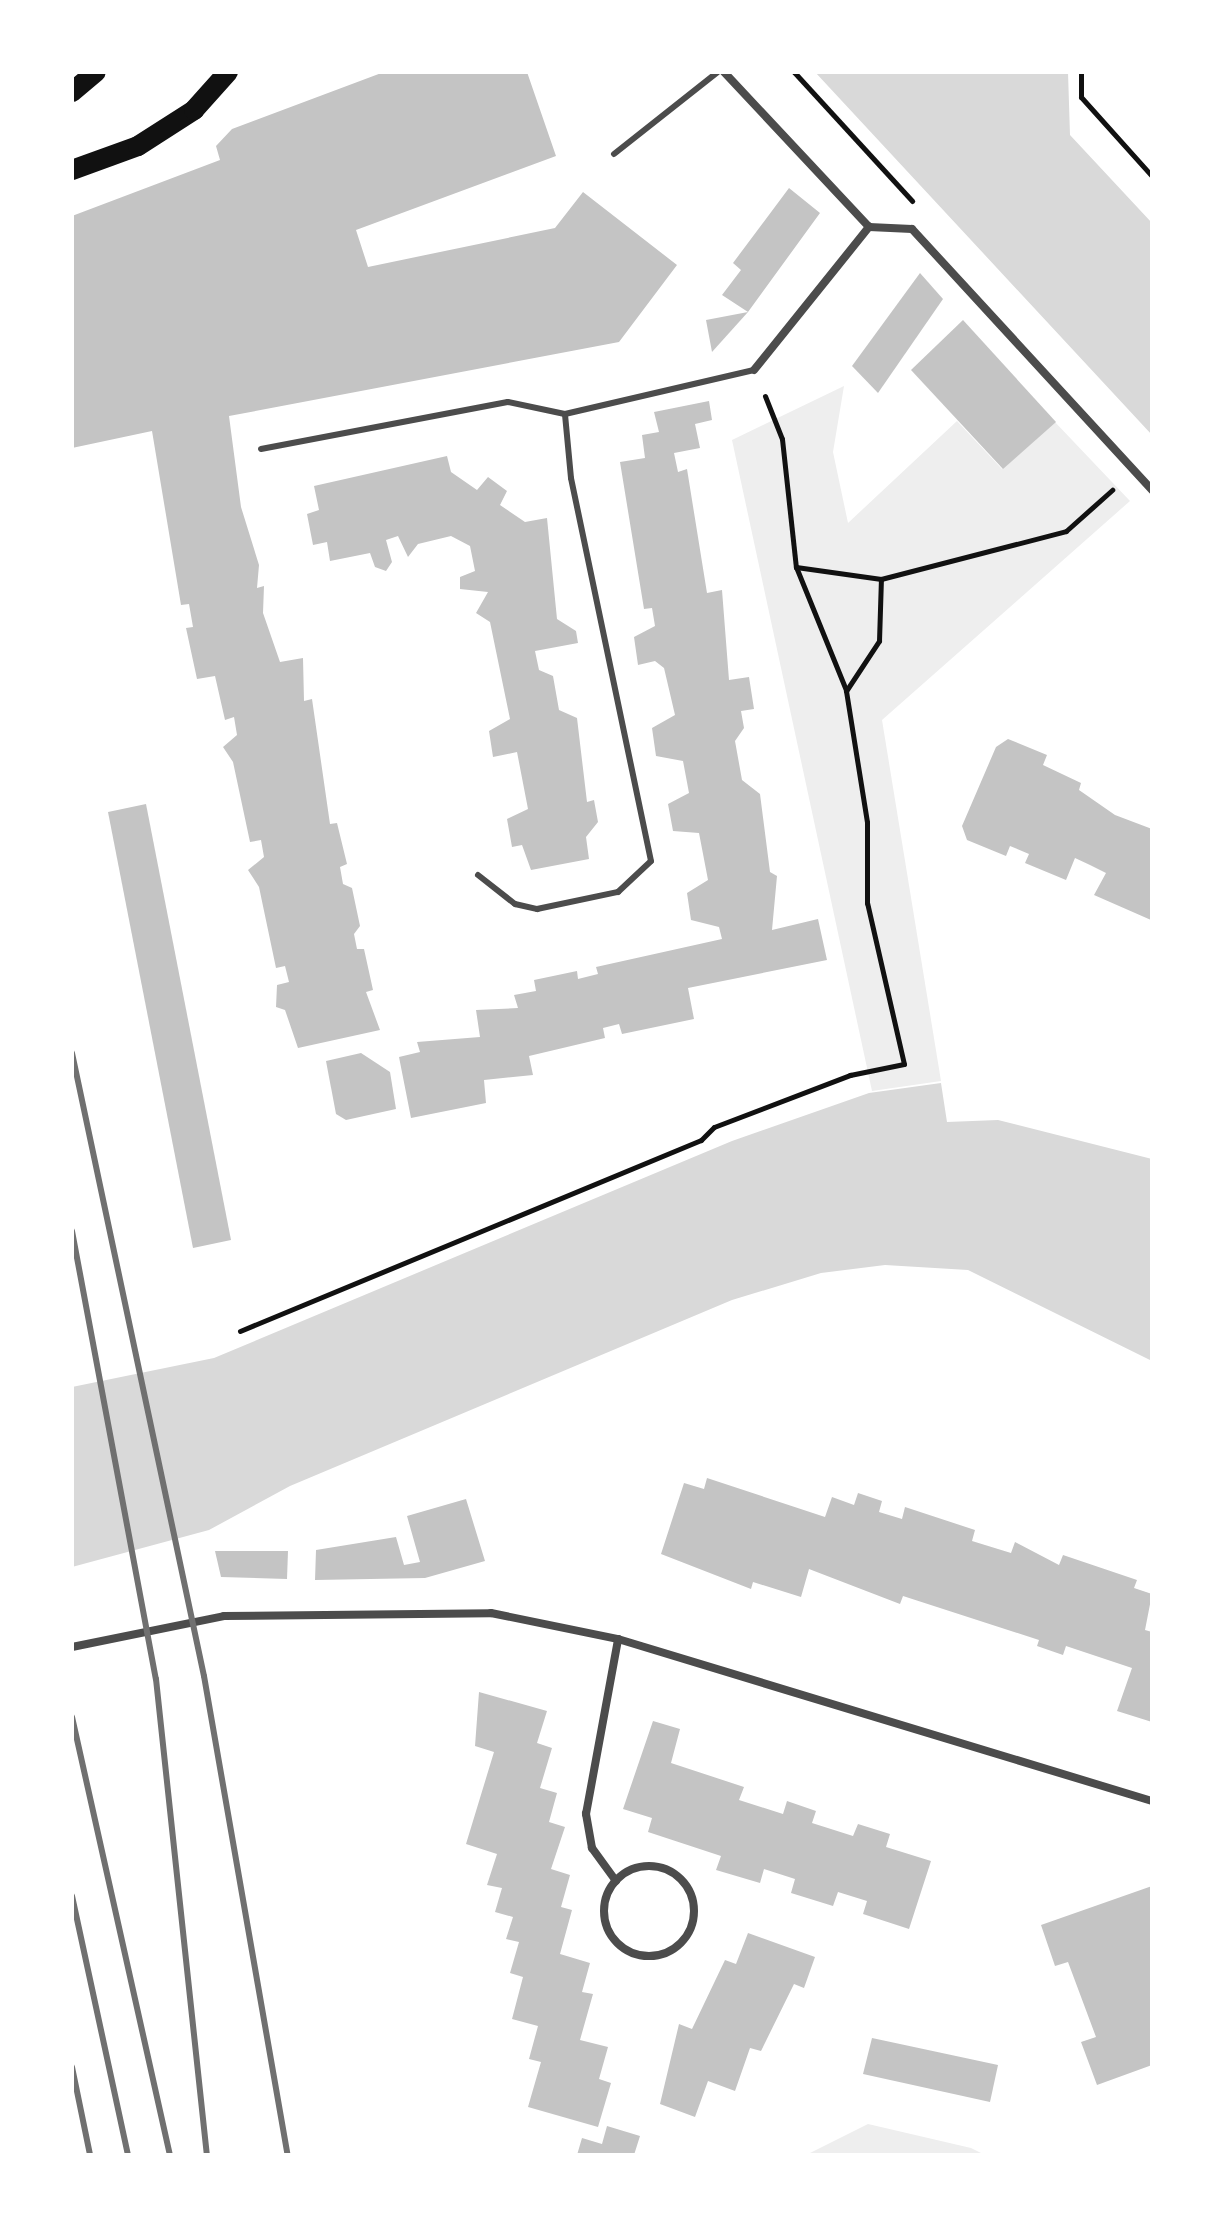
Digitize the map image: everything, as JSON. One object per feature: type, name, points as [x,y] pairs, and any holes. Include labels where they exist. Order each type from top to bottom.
[{"type":"main road","points":[[72,170],[138,146],[194,110],[228,72]]},
{"type":"main road","points":[[72,92],[98,74]]},
{"type":"street","points":[[721,72],[869,227],[912,229],[1152,490]]},
{"type":"street","points":[[754,370],[869,227]]},
{"type":"street","points":[[72,1647],[224,1616],[491,1613],[618,1639],[1152,1801]]},
{"type":"street","points":[[616,1881],[592,1848],[586,1814],[618,1639]]},
{"type":"street","points":[[649,1866],[677,1876],[694,1900],[682,1942],[656,1956],[615,1942],[604,1916],[616,1881],[649,1866]]},
{"type":"lane","points":[[614,154],[721,72]]},
{"type":"lane","points":[[261,449],[508,402],[565,414],[754,370]]},
{"type":"lane","points":[[478,875],[515,904],[537,909],[618,892],[651,861],[571,478],[565,414]]},
{"type":"path","points":[[1081,72],[1081,97],[1152,176]]},
{"type":"path","points":[[240,1331],[701,1140],[714,1127],[850,1075],[904,1064],[867,903],[867,822],[846,691],[796,567],[782,439],[754,370]]},
{"type":"path","points":[[796,567],[881,579],[1066,531],[1134,470]]},
{"type":"path","points":[[846,691],[879,641],[881,579]]},
{"type":"shaded area","points":[[815,72],[1068,72],[1070,135],[1152,223],[1152,435]]},
{"type":"shaded area","points":[[844,386],[833,452],[848,523],[957,421],[1002,469],[1054,421],[1130,501],[882,720],[941,1081],[872,1091],[732,440]]},
{"type":"shaded area","points":[[941,1083],[947,1122],[998,1120],[1152,1159],[1152,1361],[968,1270],[885,1265],[821,1273],[732,1300],[290,1486],[209,1530],[72,1567],[72,1387],[214,1358],[732,1141],[869,1093]]},
{"type":"shaded area","points":[[868,2124],[971,2148],[985,2155],[806,2155]]},
{"type":"building","points":[[384,72],[527,72],[556,156],[356,230],[368,267],[555,228],[583,192],[677,265],[619,342],[229,416],[241,507],[259,565],[257,588],[264,586],[263,613],[280,662],[303,658],[304,701],[312,699],[330,824],[337,823],[347,864],[340,867],[343,884],[352,888],[360,926],[354,934],[357,949],[364,949],[373,990],[366,992],[380,1030],[298,1048],[285,1010],[276,1007],[277,985],[289,982],[285,966],[276,968],[259,887],[248,870],[264,857],[261,840],[250,842],[233,762],[223,747],[237,735],[234,717],[225,720],[215,676],[197,679],[186,628],[193,627],[189,604],[181,605],[152,431],[72,448],[72,216],[220,160],[216,146],[232,129]]},
{"type":"building","points":[[789,188],[820,213],[748,312],[722,295],[741,270],[733,263]]},
{"type":"building","points":[[920,273],[943,299],[878,393],[852,366]]},
{"type":"building","points":[[748,312],[712,352],[706,320]]},
{"type":"building","points":[[963,320],[1056,422],[1003,469],[911,370]]},
{"type":"building","points":[[709,401],[712,420],[695,424],[700,448],[674,453],[678,472],[687,469],[707,593],[722,590],[729,680],[749,677],[754,709],[741,711],[744,728],[735,741],[742,780],[760,794],[770,872],[777,876],[772,930],[818,919],[827,960],[688,988],[694,1019],[622,1034],[619,1024],[603,1028],[605,1038],[529,1056],[533,1075],[484,1080],[486,1103],[411,1118],[399,1057],[420,1052],[417,1042],[480,1037],[476,1010],[518,1008],[514,995],[536,991],[534,980],[577,971],[578,979],[598,974],[596,967],[722,939],[719,927],[691,920],[687,893],[708,880],[699,833],[673,831],[668,804],[689,793],[683,761],[656,756],[652,728],[675,715],[664,668],[655,661],[638,665],[634,637],[655,626],[652,608],[644,609],[620,462],[645,458],[642,435],[659,432],[654,412]]},
{"type":"building","points":[[447,456],[451,472],[477,490],[488,477],[507,491],[500,505],[525,522],[547,518],[557,619],[576,631],[578,643],[535,651],[539,670],[553,676],[559,710],[577,718],[587,802],[594,800],[598,822],[586,837],[589,859],[531,870],[522,845],[512,847],[507,819],[528,809],[517,752],[493,757],[489,731],[510,719],[490,622],[476,613],[488,592],[460,589],[460,577],[475,571],[470,546],[451,536],[418,544],[408,557],[398,536],[386,540],[392,562],[386,571],[375,567],[370,553],[330,561],[327,542],[313,545],[307,514],[319,510],[314,486]]},
{"type":"building","points":[[1008,739],[1047,755],[1043,765],[1081,783],[1079,790],[1115,815],[1152,829],[1152,931],[1151,920],[1094,895],[1106,873],[1090,865],[1075,858],[1066,880],[1025,863],[1029,854],[1010,846],[1006,856],[967,840],[962,826],[996,747]]},
{"type":"building","points":[[146,804],[231,1240],[193,1248],[108,812]]},
{"type":"building","points":[[361,1053],[390,1072],[396,1109],[346,1120],[336,1114],[326,1061]]},
{"type":"building","points":[[707,1478],[825,1517],[832,1497],[854,1505],[858,1493],[882,1501],[879,1512],[902,1519],[905,1507],[975,1530],[972,1541],[1011,1553],[1015,1542],[1059,1565],[1063,1555],[1137,1580],[1134,1588],[1152,1594],[1145,1630],[1152,1632],[1152,1722],[1117,1711],[1132,1668],[1066,1646],[1063,1655],[1037,1646],[1039,1640],[903,1596],[900,1604],[809,1569],[801,1597],[753,1582],[751,1589],[661,1554],[684,1483],[704,1489]]},
{"type":"building","points":[[466,1499],[485,1561],[425,1578],[315,1580],[316,1550],[396,1537],[404,1565],[420,1562],[407,1516]]},
{"type":"building","points":[[215,1551],[288,1551],[287,1579],[221,1577]]},
{"type":"building","points":[[479,1692],[547,1711],[537,1743],[552,1748],[540,1788],[557,1793],[549,1822],[565,1827],[551,1869],[570,1875],[561,1907],[572,1910],[560,1954],[590,1963],[582,1992],[593,1994],[580,2040],[608,2047],[599,2079],[611,2083],[598,2127],[528,2107],[541,2062],[529,2059],[538,2026],[512,2019],[523,1977],[510,1973],[519,1942],[506,1939],[513,1917],[495,1912],[502,1888],[487,1885],[497,1854],[466,1844],[494,1752],[475,1746]]},
{"type":"building","points":[[653,1721],[680,1729],[671,1763],[744,1787],[739,1800],[783,1814],[787,1801],[816,1811],[812,1823],[853,1836],[858,1824],[890,1834],[886,1847],[931,1861],[909,1929],[863,1914],[867,1901],[838,1892],[833,1906],[791,1893],[795,1879],[764,1869],[760,1883],[716,1870],[721,1856],[648,1832],[652,1818],[623,1809]]},
{"type":"building","points":[[1152,1886],[1152,2065],[1097,2085],[1081,2042],[1096,2037],[1068,1962],[1055,1966],[1041,1925]]},
{"type":"building","points":[[748,1933],[815,1957],[804,1988],[794,1984],[761,2051],[750,2048],[735,2091],[708,2081],[695,2117],[660,2104],[679,2024],[692,2029],[725,1960],[736,1964]]},
{"type":"building","points":[[872,2038],[998,2065],[990,2102],[863,2074]]},
{"type":"building","points":[[607,2126],[640,2136],[634,2155],[577,2155],[582,2138],[602,2144]]},
{"type":"railway","points":[[72,1053],[204,1676],[288,2155]]},
{"type":"railway","points":[[72,1231],[156,1679],[207,2155]]},
{"type":"railway","points":[[72,1717],[170,2155]]},
{"type":"railway","points":[[72,1896],[128,2155]]},
{"type":"railway","points":[[72,2067],[90,2155]]}]
